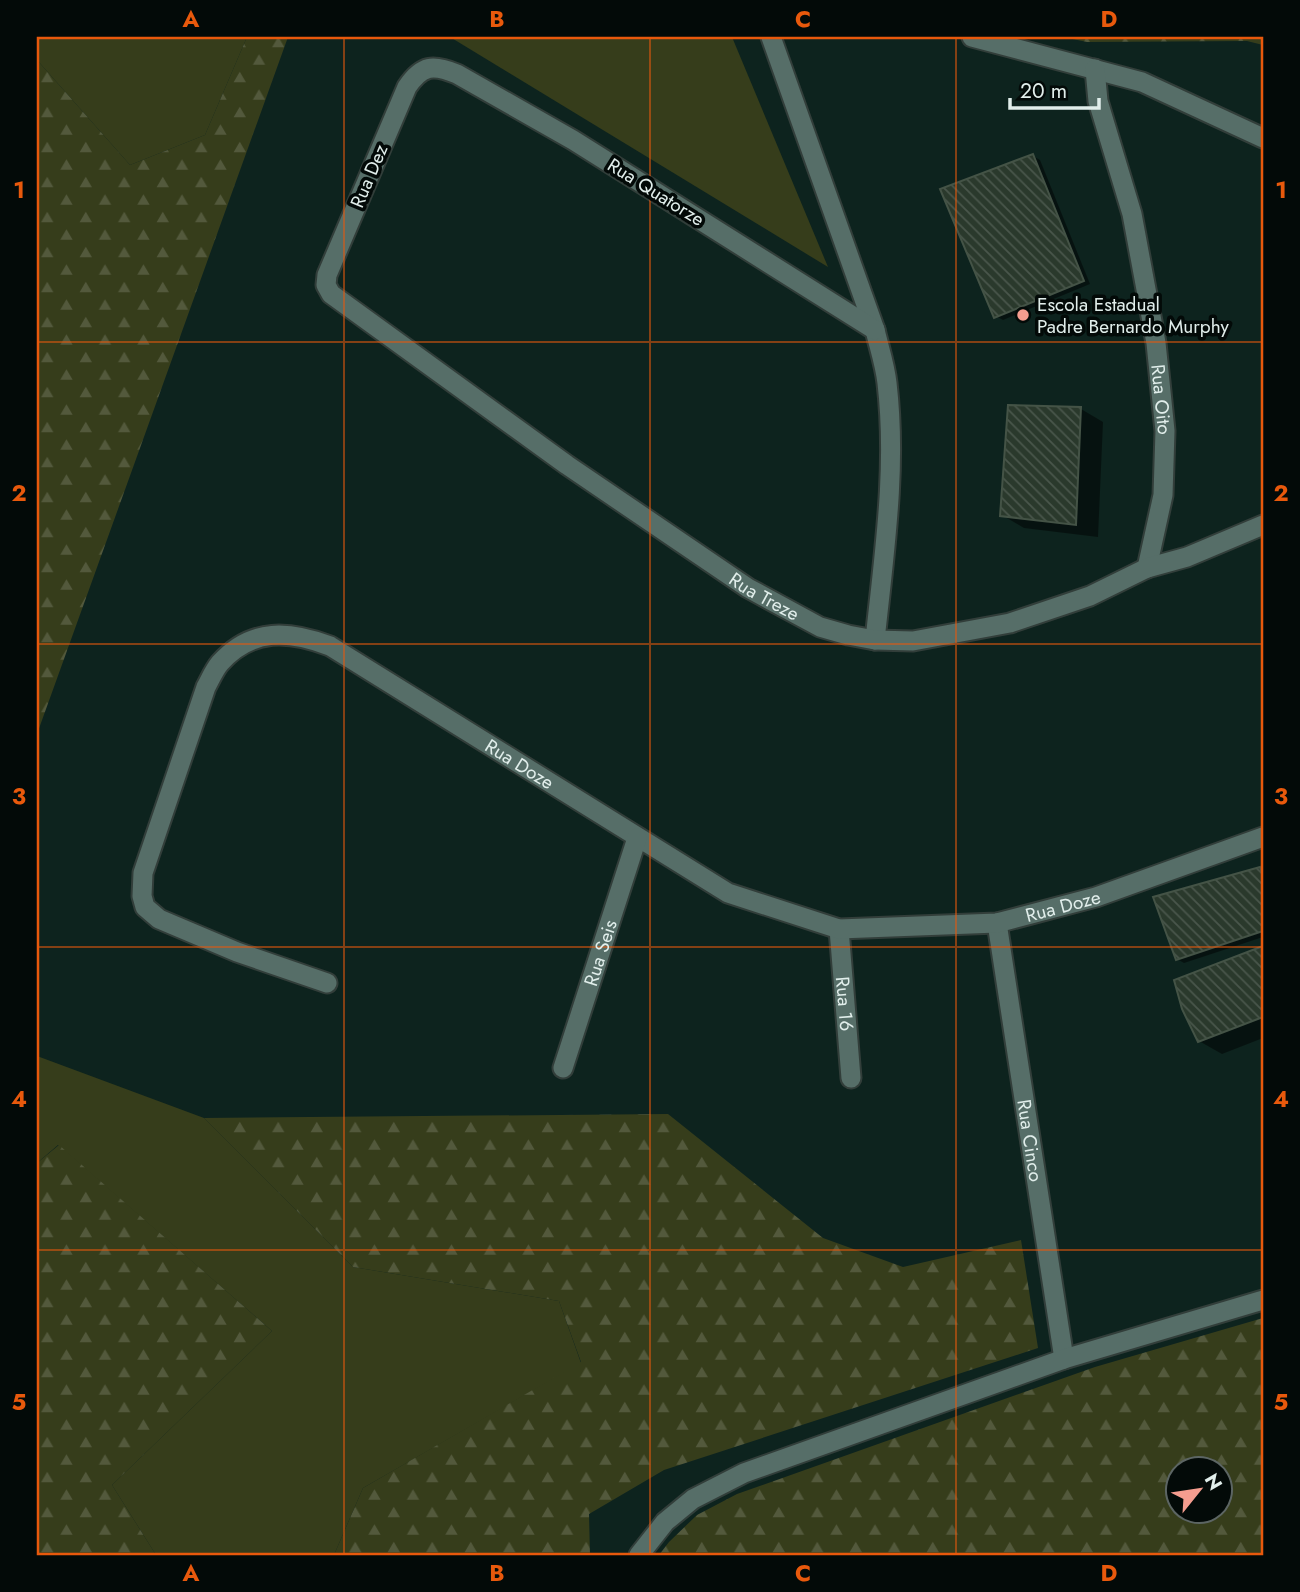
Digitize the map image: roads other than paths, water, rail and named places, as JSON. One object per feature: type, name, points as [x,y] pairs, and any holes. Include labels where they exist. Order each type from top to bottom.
[{"type":"street","points":[[771,37],[875,330],[887,380],[891,438],[890,495],[874,640]]},
{"type":"street","points":[[972,37],[1142,82],[1263,138]]},
{"type":"street","name":"Rua Quatorze","points":[[430,67],[457,74],[573,140],[875,330]]},
{"type":"street","name":"Rua Dez","points":[[331,294],[326,285],[327,275],[407,87],[415,76],[430,67]]},
{"type":"street","name":"Rua Oito","points":[[1095,69],[1098,101],[1132,214],[1156,343],[1165,431],[1163,495],[1147,568]]},
{"type":"street","name":"Rua Treze","points":[[331,294],[567,465],[748,588],[820,627],[874,640],[913,641],[1010,624],[1090,596],[1147,568],[1187,557],[1263,526]]},
{"type":"street","name":"Rua Doze","points":[[327,983],[237,952],[159,919],[145,907],[142,896],[144,873],[206,687],[219,664],[239,647],[269,634],[291,634],[330,646],[728,893],[839,929],[997,923],[1096,897],[1263,838]]},
{"type":"street","name":"Rua Seis","points":[[563,1068],[637,838]]},
{"type":"street","name":"Rua Cinco","points":[[997,923],[1064,1359]]},
{"type":"street","name":"Rua 16","points":[[839,929],[851,1078]]},
{"type":"street","points":[[639,1555],[665,1522],[693,1499],[744,1473],[1064,1359],[1263,1300]]},
{"type":"place","name":"Escola Estadual Padre Bernardo Murphy","points":[[1023,315]]}]
